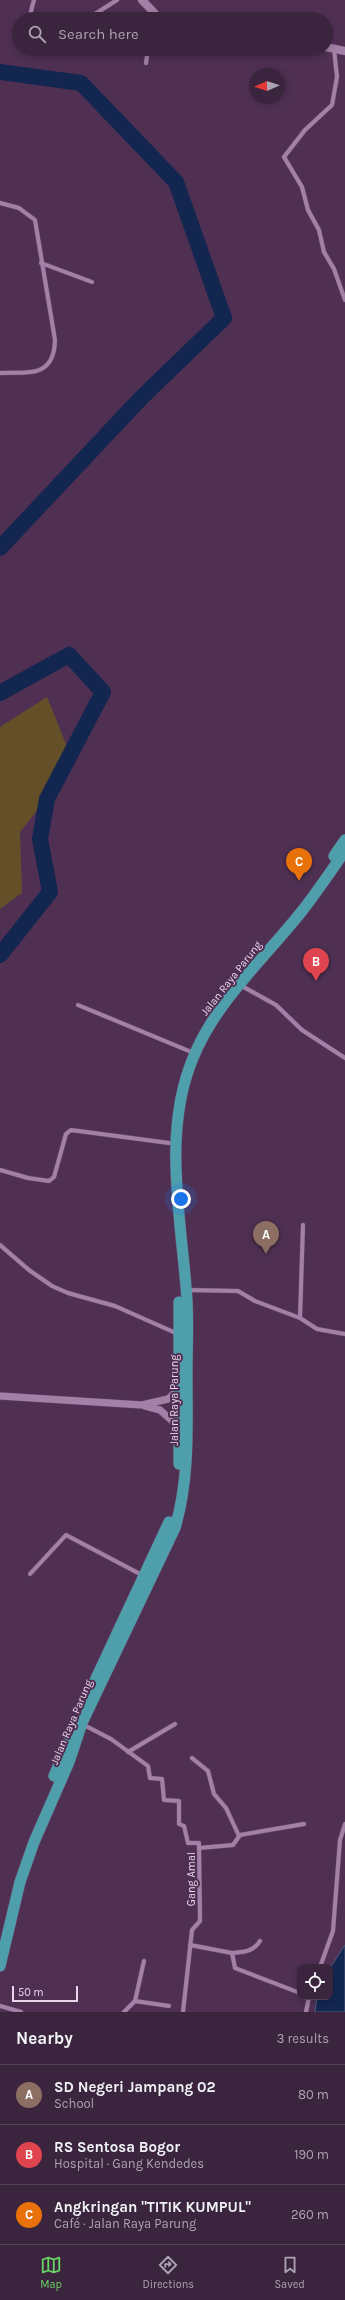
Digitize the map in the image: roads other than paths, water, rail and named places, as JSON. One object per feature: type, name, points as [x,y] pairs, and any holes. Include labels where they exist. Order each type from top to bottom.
[{"type":"highway","name":"Jalan Raya Parung","points":[[0,1966],[20,1882],[34,1842],[69,1762],[82,1724],[174,1528],[182,1505],[188,1429],[186,1290],[176,1165],[176,1132],[181,1100],[192,1058],[209,1026],[277,936],[345,840]]},
{"type":"highway","name":"Jalan Raya Parung","points":[[0,1936],[13,1884],[31,1832],[93,1681],[142,1576],[168,1526],[176,1501],[179,1427],[179,1289],[168,1165],[174,1099],[190,1051],[203,1022],[277,936],[303,911],[345,851]]},
{"type":"main road","points":[[142,0],[153,12]]},
{"type":"main road","points":[[333,49],[345,51]]},
{"type":"street","points":[[31,12],[34,0]]},
{"type":"street","points":[[98,12],[117,0]]},
{"type":"street","points":[[146,63],[147,56]]},
{"type":"street","points":[[332,56],[337,77],[332,105],[300,135],[284,157],[302,188],[308,210],[319,230],[324,252],[334,269],[345,300]]},
{"type":"street","points":[[0,203],[19,208],[33,217],[55,340],[52,357],[47,366],[37,372],[0,373]]},
{"type":"street","points":[[41,263],[92,282]]},
{"type":"street","points":[[240,984],[276,1005],[302,1030],[345,1058]]},
{"type":"street","points":[[78,1005],[190,1051]]},
{"type":"street","points":[[0,1170],[45,1182],[52,1180],[66,1134],[71,1130],[169,1143]]},
{"type":"street","points":[[300,1318],[304,1225]]},
{"type":"street","points":[[0,1244],[29,1270],[52,1286],[79,1297],[115,1306],[179,1335]]},
{"type":"street","points":[[186,1290],[238,1291],[255,1301],[300,1318],[317,1329],[345,1334]]},
{"type":"street","points":[[142,1405],[168,1399],[179,1389]]},
{"type":"street","points":[[0,1396],[142,1405],[160,1410],[179,1427]]},
{"type":"street","points":[[30,1574],[65,1536],[68,1535],[142,1576]]},
{"type":"street","name":"Gang Amal","points":[[82,1724],[111,1739],[148,1766],[149,1777],[162,1779],[164,1800],[179,1801],[179,1824],[184,1826],[188,1842],[198,1842],[200,1848],[200,1921],[193,1928],[183,2012]]},
{"type":"street","points":[[128,1752],[175,1724]]},
{"type":"street","points":[[192,1758],[208,1771],[214,1794],[226,1808],[239,1836]]},
{"type":"street","points":[[200,1848],[233,1846],[239,1836],[304,1824]]},
{"type":"street","points":[[321,1964],[333,1932],[340,1840],[345,1824]]},
{"type":"street","points":[[190,1945],[232,1953],[249,1951],[256,1947],[260,1941]]},
{"type":"street","points":[[232,1953],[235,1968],[297,1992]]},
{"type":"street","points":[[124,2012],[135,2000],[144,1961]]},
{"type":"street","points":[[135,2000],[169,2006]]},
{"type":"street","points":[[306,2012],[308,2000]]},
{"type":"street","points":[[0,2006],[22,2012]]},
{"type":"water","points":[[345,1945],[345,2012],[315,2012],[317,2000],[333,2000],[333,1964]]},
{"type":"waterway","points":[[0,72],[81,83],[176,182],[224,318],[141,398],[0,548]]},
{"type":"waterway","points":[[0,693],[69,655],[103,692],[47,799],[40,839],[50,892],[0,955]]},
{"type":"place","name":"Angkringan \"TITIK KUMPUL\"","points":[[299,881]]},
{"type":"place","name":"RS Sentosa Bogor","points":[[316,981]]},
{"type":"place","name":"SD Negeri Jampang 02","points":[[266,1254]]}]
